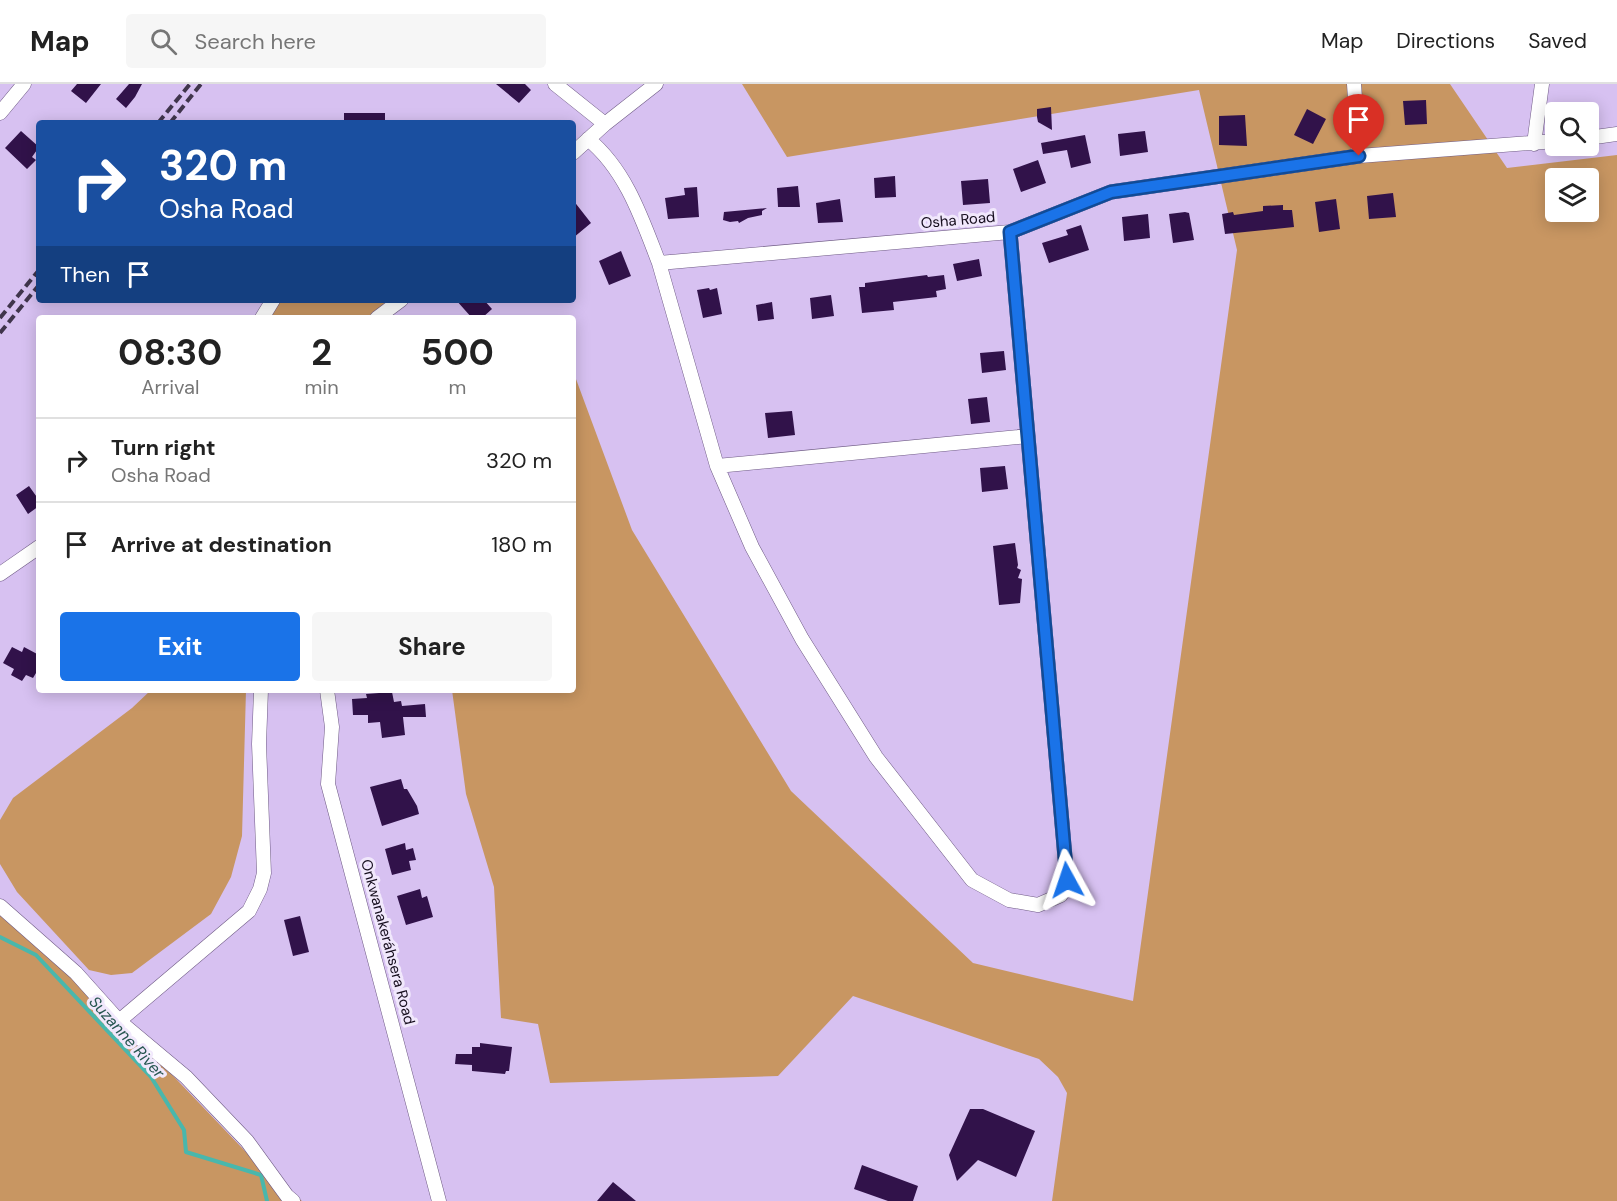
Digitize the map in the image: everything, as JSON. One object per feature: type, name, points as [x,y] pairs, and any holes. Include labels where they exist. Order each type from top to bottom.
[{"type":"street","points":[[0,113],[24,84]]},
{"type":"street","points":[[555,84],[605,124]]},
{"type":"street","points":[[576,150],[656,84]]},
{"type":"street","points":[[1354,84],[1359,156]]},
{"type":"street","points":[[1534,144],[1542,84]]},
{"type":"street","points":[[1599,136],[1617,134]]},
{"type":"street","points":[[588,139],[604,152],[633,197],[659,263],[717,466],[752,547],[802,639],[876,757],[972,880],[1009,900],[1038,905],[1061,895],[1067,880],[1010,232]]},
{"type":"street","name":"Osha Road","points":[[659,263],[1010,232],[1111,192],[1359,156],[1545,142]]},
{"type":"street","points":[[381,315],[397,303]]},
{"type":"street","points":[[717,466],[1028,436]]},
{"type":"street","points":[[0,574],[36,549]]},
{"type":"street","points":[[119,1022],[249,911],[260,889],[264,873],[259,744],[261,693]]},
{"type":"street","name":"Onkwanakeráhsera Road","points":[[327,693],[332,727],[328,784],[440,1201]]},
{"type":"street","points":[[0,906],[76,974],[119,1022],[186,1077],[247,1142],[293,1201]]},
{"type":"shaded area","points":[[742,84],[1450,84],[1507,168],[1617,155],[1617,1201],[1052,1201],[1067,1093],[1058,1077],[1039,1059],[853,996],[778,1076],[550,1083],[538,1024],[501,1018],[494,887],[466,794],[452,693],[576,693],[576,379],[632,530],[791,791],[973,963],[1133,1001],[1237,250],[1199,90],[787,157]]},
{"type":"shaded area","points":[[271,303],[397,303],[381,315],[264,315]]},
{"type":"shaded area","points":[[148,693],[246,693],[242,836],[231,877],[211,914],[132,973],[111,975],[89,970],[17,892],[0,864],[0,820],[13,798],[132,708]]},
{"type":"shaded area","points":[[0,914],[114,1014],[268,1175],[302,1201],[0,1201]]},
{"type":"building","points":[[77,84],[101,84],[86,103],[71,91]]},
{"type":"building","points":[[129,84],[142,84],[126,108],[116,99]]},
{"type":"building","points":[[496,84],[525,84],[531,90],[519,103]]},
{"type":"building","points":[[1426,100],[1427,124],[1405,125],[1403,101]]},
{"type":"building","points":[[1051,107],[1052,130],[1038,122],[1037,117],[1037,109]]},
{"type":"building","points":[[1307,109],[1326,119],[1313,144],[1294,135]]},
{"type":"building","points":[[344,113],[385,113],[385,120],[344,120]]},
{"type":"building","points":[[1245,115],[1247,146],[1219,145],[1219,116]]},
{"type":"building","points":[[21,131],[36,144],[36,151],[32,157],[36,160],[27,169],[5,148]]},
{"type":"building","points":[[1145,131],[1148,152],[1120,156],[1118,134]]},
{"type":"building","points":[[1085,135],[1091,163],[1071,168],[1067,150],[1043,154],[1041,143]]},
{"type":"building","points":[[1038,160],[1046,183],[1021,192],[1013,169]]},
{"type":"building","points":[[895,176],[896,197],[875,198],[874,178]]},
{"type":"building","points":[[988,179],[990,203],[963,205],[961,181]]},
{"type":"building","points":[[798,186],[800,207],[778,207],[777,188]]},
{"type":"building","points":[[697,187],[699,217],[668,219],[665,198],[685,195],[684,188]]},
{"type":"building","points":[[1393,193],[1396,217],[1369,219],[1367,196]]},
{"type":"building","points":[[840,199],[843,222],[818,223],[816,203]]},
{"type":"building","points":[[1336,199],[1340,229],[1319,232],[1315,202]]},
{"type":"building","points":[[576,204],[591,223],[576,236]]},
{"type":"building","points":[[1283,205],[1283,210],[1292,210],[1294,227],[1225,234],[1222,214],[1233,212],[1234,215],[1263,211],[1263,206]]},
{"type":"building","points":[[767,208],[762,211],[762,215],[739,223],[723,220],[724,212]]},
{"type":"building","points":[[1189,213],[1194,240],[1173,243],[1169,214]]},
{"type":"building","points":[[1148,214],[1150,238],[1124,241],[1122,217]]},
{"type":"building","points":[[1081,225],[1089,250],[1049,263],[1042,243],[1068,235],[1066,230]]},
{"type":"building","points":[[621,251],[631,276],[609,285],[599,261]]},
{"type":"building","points":[[979,259],[982,276],[957,281],[953,264]]},
{"type":"building","points":[[927,275],[928,277],[944,275],[946,289],[936,291],[937,297],[893,302],[894,310],[862,313],[859,287],[865,287],[865,283]]},
{"type":"building","points":[[709,288],[710,290],[717,288],[722,314],[703,318],[697,290]]},
{"type":"building","points":[[831,295],[834,316],[812,319],[810,298]]},
{"type":"building","points":[[772,302],[774,319],[758,321],[756,305]]},
{"type":"building","points":[[459,303],[487,303],[492,309],[485,315],[469,315]]},
{"type":"building","points":[[1004,351],[1006,370],[982,373],[980,353]]},
{"type":"building","points":[[987,397],[990,422],[971,424],[968,399]]},
{"type":"building","points":[[792,411],[795,435],[768,438],[765,413]]},
{"type":"building","points":[[1005,466],[1008,489],[982,492],[980,468]]},
{"type":"building","points":[[29,486],[36,496],[36,508],[28,514],[16,495]]},
{"type":"building","points":[[1015,543],[1017,568],[1021,570],[1018,578],[1022,579],[1020,603],[999,605],[993,546]]},
{"type":"building","points":[[12,647],[22,652],[24,647],[36,653],[36,673],[33,678],[26,675],[22,681],[11,675],[14,669],[3,663]]},
{"type":"building","points":[[392,693],[394,702],[401,701],[402,706],[425,704],[426,717],[403,717],[405,735],[382,738],[380,722],[368,723],[368,715],[353,715],[352,699],[367,698],[366,694]]},
{"type":"building","points":[[401,779],[404,789],[407,789],[419,814],[382,826],[370,787]]},
{"type":"building","points":[[405,843],[406,850],[413,848],[416,860],[409,861],[411,870],[392,875],[385,849]]},
{"type":"building","points":[[420,889],[422,898],[427,896],[433,917],[406,925],[397,896]]},
{"type":"building","points":[[300,916],[309,952],[293,956],[284,920]]},
{"type":"building","points":[[480,1043],[512,1047],[509,1071],[505,1074],[472,1071],[472,1065],[455,1064],[456,1054],[472,1054],[472,1047],[480,1047]]},
{"type":"building","points":[[970,1109],[983,1109],[1035,1131],[1016,1177],[978,1160],[957,1181],[949,1155]]},
{"type":"building","points":[[862,1165],[918,1186],[913,1201],[888,1201],[854,1189]]},
{"type":"building","points":[[613,1182],[636,1201],[597,1201]]},
{"type":"waterway","name":"Suzanne River","points":[[0,937],[36,955],[151,1077],[184,1130],[186,1152],[261,1175],[267,1201]]},
{"type":"railway","points":[[160,120],[190,84]]},
{"type":"railway","points":[[172,120],[201,84]]},
{"type":"railway","points":[[0,318],[36,274]]},
{"type":"railway","points":[[0,333],[36,289]]},
{"type":"route","points":[[1067,880],[1010,232],[1111,192],[1359,156]]}]
